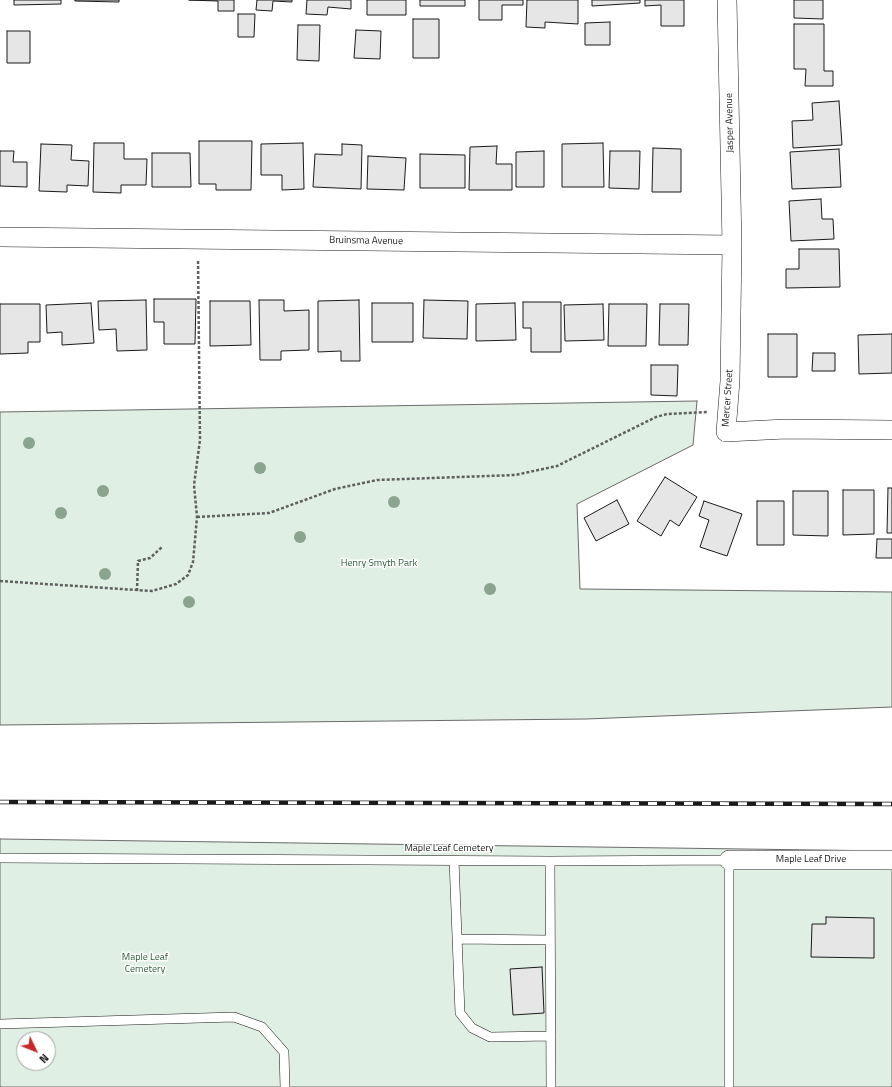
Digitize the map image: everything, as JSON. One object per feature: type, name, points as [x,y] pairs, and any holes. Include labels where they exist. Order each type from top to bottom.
[{"type":"street","name":"Jasper Avenue","points":[[727,0],[732,245]]},
{"type":"street","name":"Bruinsma Avenue","points":[[0,237],[732,245]]},
{"type":"street","name":"Mercer Street","points":[[732,245],[730,381],[726,432],[786,429],[892,430]]},
{"type":"street","name":"Maple Leaf Drive","points":[[729,860],[892,860]]},
{"type":"lane","name":"Maple Leaf Cemetery","points":[[0,858],[550,861],[729,860]]},
{"type":"lane","points":[[454,860],[460,1013],[472,1028],[490,1037],[551,1036]]},
{"type":"lane","points":[[729,860],[729,1087]]},
{"type":"lane","points":[[550,861],[552,1087]]},
{"type":"lane","points":[[457,939],[550,940]]},
{"type":"lane","points":[[0,1024],[234,1017],[262,1027],[284,1052],[285,1087]]},
{"type":"path","points":[[0,581],[152,591],[176,584],[188,575],[193,562],[197,517],[194,484],[200,440],[198,239]]},
{"type":"path","points":[[197,517],[269,513],[335,489],[377,480],[516,475],[557,466],[667,414],[728,410]]},
{"type":"path","points":[[137,591],[138,561],[150,558],[162,547]]},
{"type":"green space","name":"Henry Smyth Park","points":[[697,401],[693,445],[577,504],[580,589],[892,592],[892,707],[586,719],[0,725],[0,412]]},
{"type":"green space","name":"Maple Leaf Cemetery","points":[[0,839],[892,851],[892,1087],[0,1087]]},
{"type":"building","points":[[14,0],[61,0],[61,4],[14,5]]},
{"type":"building","points":[[119,0],[119,2],[75,1]]},
{"type":"building","points":[[189,0],[234,0],[234,11],[218,11],[218,1]]},
{"type":"building","points":[[257,0],[292,0],[292,2],[273,1],[272,11],[256,10]]},
{"type":"building","points":[[307,0],[351,0],[351,9],[328,7],[327,15],[306,14]]},
{"type":"building","points":[[367,0],[406,0],[406,15],[367,15]]},
{"type":"building","points":[[420,0],[465,0],[465,6],[420,6]]},
{"type":"building","points":[[479,0],[523,0],[523,5],[502,5],[502,20],[479,20]]},
{"type":"building","points":[[527,0],[578,0],[578,24],[545,22],[545,28],[526,27]]},
{"type":"building","points":[[592,0],[640,0],[640,3],[592,6]]},
{"type":"building","points":[[645,0],[684,0],[684,26],[661,26],[661,5],[645,6]]},
{"type":"building","points":[[794,0],[823,0],[823,19],[794,18]]},
{"type":"building","points":[[238,14],[255,14],[254,37],[238,37]]},
{"type":"building","points":[[413,19],[439,19],[439,58],[413,58]]},
{"type":"building","points":[[610,22],[610,45],[585,45],[585,23]]},
{"type":"building","points":[[794,24],[824,24],[824,71],[833,71],[833,86],[805,86],[806,69],[794,69]]},
{"type":"building","points":[[298,25],[320,25],[319,61],[297,60]]},
{"type":"building","points":[[356,30],[381,31],[380,59],[354,58]]},
{"type":"building","points":[[7,31],[30,31],[30,63],[7,63]]},
{"type":"building","points":[[839,101],[842,145],[793,148],[792,121],[813,120],[812,103]]},
{"type":"building","points":[[199,141],[252,141],[251,190],[216,190],[216,184],[199,184]]},
{"type":"building","points":[[94,143],[124,143],[124,159],[147,159],[146,185],[121,185],[121,193],[93,192]]},
{"type":"building","points":[[303,143],[304,189],[282,190],[282,175],[261,175],[261,144]]},
{"type":"building","points":[[603,143],[604,187],[562,187],[562,144]]},
{"type":"building","points":[[41,144],[72,145],[71,160],[89,161],[88,186],[67,185],[67,192],[39,191]]},
{"type":"building","points":[[342,144],[362,145],[361,189],[313,187],[315,154],[342,155]]},
{"type":"building","points":[[497,146],[496,164],[512,164],[512,190],[469,190],[470,147]]},
{"type":"building","points":[[653,148],[681,149],[681,192],[652,192]]},
{"type":"building","points":[[839,149],[841,187],[792,189],[790,152]]},
{"type":"building","points":[[0,151],[14,151],[13,162],[27,162],[27,187],[0,186]]},
{"type":"building","points":[[544,151],[544,187],[516,187],[516,152]]},
{"type":"building","points":[[610,151],[640,151],[639,189],[609,188]]},
{"type":"building","points":[[152,153],[190,153],[191,187],[152,187]]},
{"type":"building","points":[[420,154],[465,155],[465,188],[420,188]]},
{"type":"building","points":[[368,156],[406,158],[404,190],[367,189]]},
{"type":"building","points":[[821,199],[822,219],[833,219],[834,239],[791,241],[789,201]]},
{"type":"building","points":[[799,249],[839,249],[840,287],[786,288],[786,269],[799,269]]},
{"type":"building","points":[[154,299],[196,299],[195,344],[164,344],[164,322],[154,322]]},
{"type":"building","points":[[146,300],[147,350],[117,351],[116,329],[99,330],[98,301]]},
{"type":"building","points":[[259,300],[284,300],[284,311],[309,310],[309,350],[281,351],[281,360],[260,360]]},
{"type":"building","points":[[359,300],[360,361],[341,361],[341,351],[318,352],[318,301]]},
{"type":"building","points":[[424,300],[468,301],[467,339],[423,338]]},
{"type":"building","points":[[210,301],[250,301],[251,345],[210,346]]},
{"type":"building","points":[[523,302],[561,302],[561,352],[531,352],[531,328],[523,328]]},
{"type":"building","points":[[91,303],[94,343],[62,345],[62,332],[47,333],[46,305]]},
{"type":"building","points":[[372,303],[413,303],[413,342],[372,342]]},
{"type":"building","points":[[515,303],[516,340],[476,341],[476,304]]},
{"type":"building","points":[[0,304],[40,304],[40,342],[28,342],[28,353],[0,354]]},
{"type":"building","points":[[603,304],[604,340],[565,341],[564,305]]},
{"type":"building","points":[[609,304],[647,304],[646,346],[608,346]]},
{"type":"building","points":[[660,304],[689,304],[688,345],[659,345]]},
{"type":"building","points":[[768,334],[797,334],[797,377],[768,377]]},
{"type":"building","points":[[892,334],[892,373],[859,374],[858,335]]},
{"type":"building","points":[[813,353],[835,353],[835,371],[812,371]]},
{"type":"building","points":[[651,365],[678,365],[677,396],[651,395]]},
{"type":"building","points":[[665,477],[697,497],[679,526],[670,520],[661,536],[637,521]]},
{"type":"building","points":[[888,488],[892,488],[892,533],[887,533]]},
{"type":"building","points":[[843,490],[874,490],[874,534],[843,535]]},
{"type":"building","points":[[793,491],[828,491],[828,536],[793,535]]},
{"type":"building","points":[[617,500],[629,524],[596,541],[584,518]]},
{"type":"building","points":[[704,501],[742,514],[727,556],[700,547],[709,520],[699,516]]},
{"type":"building","points":[[757,501],[784,501],[784,545],[757,545]]},
{"type":"building","points":[[877,539],[892,539],[892,558],[876,558]]},
{"type":"building","points":[[826,917],[874,918],[874,958],[811,957],[812,924],[826,924]]},
{"type":"building","points":[[542,967],[544,1013],[513,1015],[510,969]]},
{"type":"railway","points":[[0,802],[892,804]]}]
